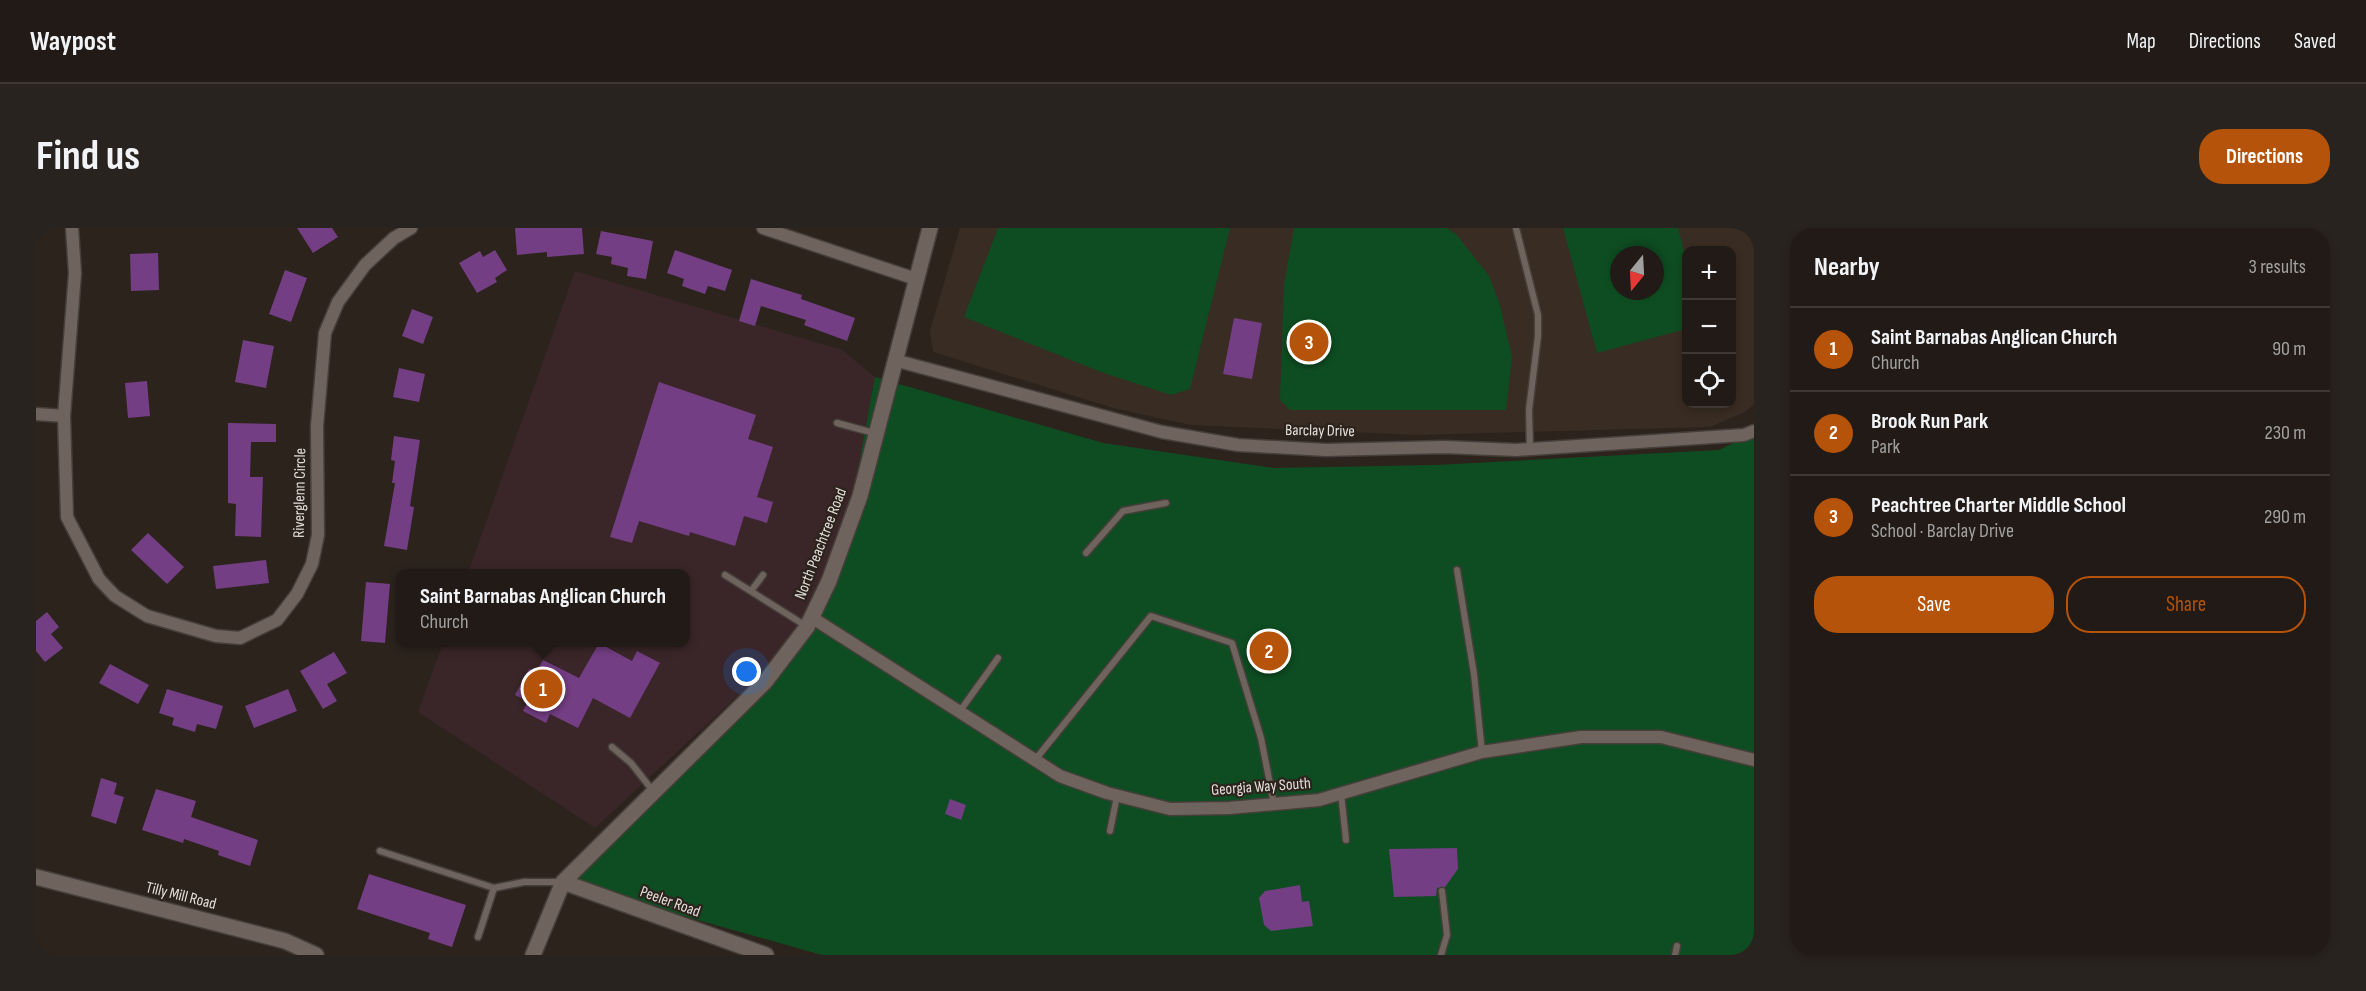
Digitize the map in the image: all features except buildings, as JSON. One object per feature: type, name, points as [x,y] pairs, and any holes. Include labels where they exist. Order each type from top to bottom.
[{"type":"street","name":"Riverglenn Circle","points":[[72,228],[75,273],[64,416],[67,517],[99,579],[115,596],[147,616],[216,636],[240,638],[277,620],[297,594],[312,564],[318,535],[317,426],[325,333],[338,302],[365,265],[397,232],[411,228]]},
{"type":"street","points":[[763,228],[916,279]]},
{"type":"street","name":"North Peachtree Road","points":[[533,955],[563,882],[765,682],[809,622],[829,581],[860,496],[930,228]]},
{"type":"street","name":"Barclay Drive","points":[[894,360],[1162,432],[1238,445],[1326,450],[1530,449],[1744,435],[1754,431]]},
{"type":"street","points":[[36,414],[64,416]]},
{"type":"street","name":"Georgia Way South","points":[[809,622],[960,712],[1060,776],[1117,795],[1170,809],[1319,800],[1482,752],[1581,737],[1661,737],[1754,760]]},
{"type":"street","name":"Tilly Mill Road","points":[[36,877],[285,941],[316,955]]},
{"type":"street","name":"Peeler Road","points":[[563,882],[765,955]]},
{"type":"lane","points":[[1516,228],[1538,315],[1538,336],[1529,410],[1530,449]]},
{"type":"lane","points":[[837,423],[876,434]]},
{"type":"lane","points":[[1086,553],[1123,511],[1166,503]]},
{"type":"lane","points":[[1457,570],[1472,654],[1482,752]]},
{"type":"lane","points":[[725,575],[809,622]]},
{"type":"lane","points":[[751,591],[763,575]]},
{"type":"lane","points":[[1035,760],[1150,616],[1232,643],[1261,738],[1274,804]]},
{"type":"lane","points":[[960,712],[998,658]]},
{"type":"lane","points":[[612,747],[631,763],[653,791]]},
{"type":"lane","points":[[1341,793],[1346,840]]},
{"type":"lane","points":[[1110,831],[1117,795]]},
{"type":"lane","points":[[380,851],[494,888],[524,882],[563,882]]},
{"type":"lane","points":[[478,937],[494,888]]},
{"type":"lane","points":[[1441,955],[1447,935],[1442,891]]},
{"type":"lane","points":[[1675,955],[1677,946]]},
{"type":"shaded area","points":[[960,228],[1754,228],[1754,404],[1745,412],[1710,427],[1417,435],[1191,425],[1113,408],[933,352],[930,331]]},
{"type":"shaded area","points":[[575,271],[842,350],[875,377],[886,400],[841,560],[775,661],[595,828],[418,712],[442,647],[690,647],[690,569],[469,569]]},
{"type":"green space","points":[[998,228],[1230,228],[1190,389],[1171,395],[1101,372],[964,317]]},
{"type":"green space","points":[[1294,228],[1447,228],[1456,234],[1489,276],[1500,305],[1512,357],[1506,410],[1290,410],[1280,400],[1284,285]]},
{"type":"green space","points":[[1563,228],[1678,228],[1683,246],[1682,330],[1597,353]]},
{"type":"green space","points":[[875,377],[1103,443],[1274,468],[1436,465],[1719,450],[1754,433],[1754,955],[822,955],[563,882],[717,731],[811,617],[841,560]]},
{"type":"place","name":"Peachtree Charter Middle School","points":[[1309,342]]},
{"type":"place","name":"Brook Run Park","points":[[1269,651]]},
{"type":"place","name":"Saint Barnabas Anglican Church","points":[[543,689]]}]
